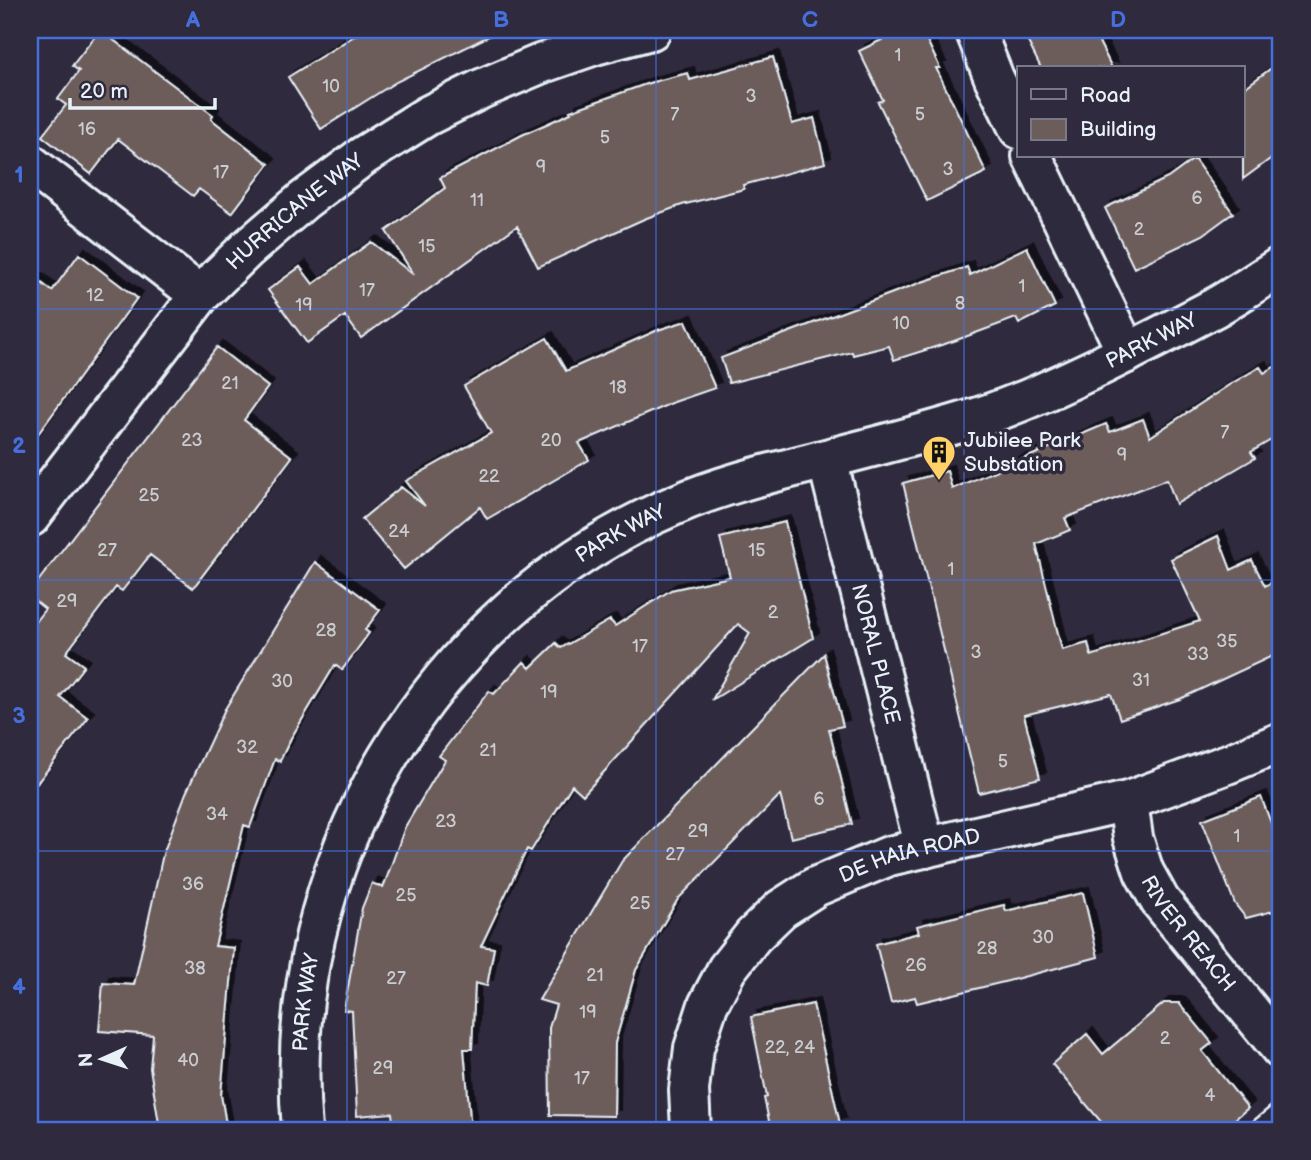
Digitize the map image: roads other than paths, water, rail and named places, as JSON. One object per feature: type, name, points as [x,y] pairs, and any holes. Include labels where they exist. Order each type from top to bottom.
[{"type":"street","name":"HURRICANE WAY","points":[[30,517],[200,295],[247,249],[304,200],[363,156],[427,116],[481,89],[595,45],[652,30]]},
{"type":"street","points":[[975,30],[1017,125]]},
{"type":"street","points":[[1032,158],[1127,353]]},
{"type":"street","points":[[30,164],[200,295]]},
{"type":"street","name":"PARK WAY","points":[[302,1130],[299,1096],[300,1040],[306,986],[316,931],[330,881],[372,783],[401,734],[461,656],[500,618],[538,585],[581,555],[673,505],[720,487],[983,416],[1056,387],[1127,353],[1217,306],[1281,266]]},
{"type":"street","name":"NORAL PLACE","points":[[827,459],[925,848]]},
{"type":"street","name":"DE HAIA ROAD","points":[[691,1130],[689,1090],[694,1048],[708,1005],[727,969],[753,936],[782,909],[814,887],[889,856],[1128,801],[1230,764],[1281,742]]},
{"type":"street","name":"RIVER REACH","points":[[1128,801],[1133,838],[1144,872],[1160,901],[1281,1049]]},
{"type":"lane","points":[[1259,1130],[1281,1112]]},
{"type":"place","name":"Jubilee Park Substation","points":[[939,482]]}]
